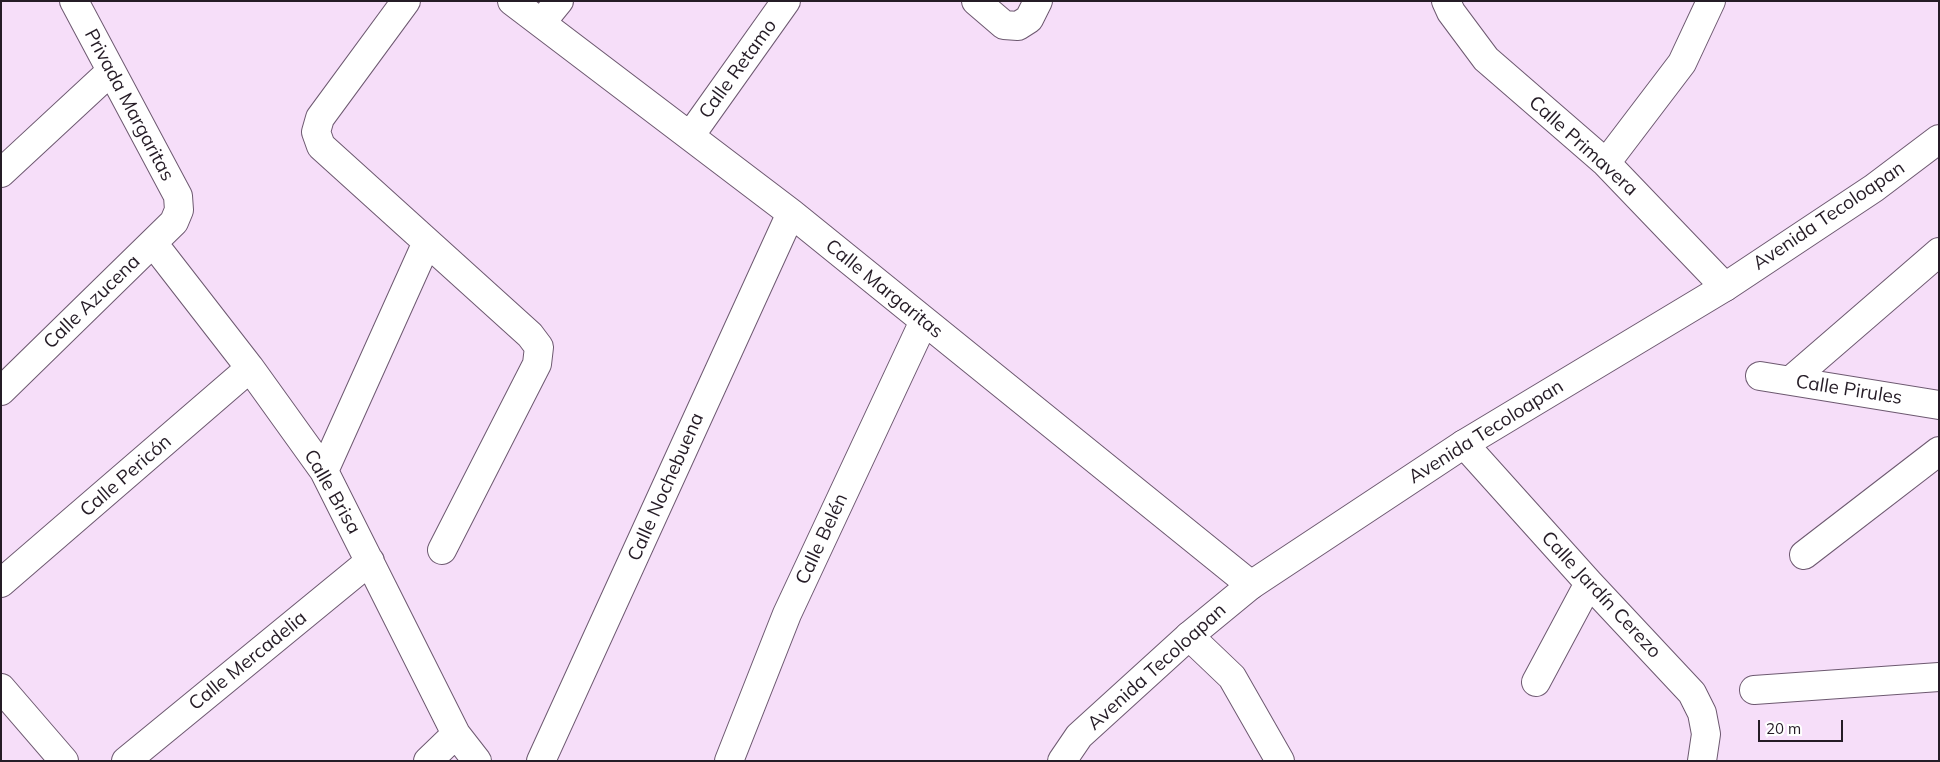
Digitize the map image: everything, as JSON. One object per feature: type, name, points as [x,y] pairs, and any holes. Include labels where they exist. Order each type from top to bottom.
[{"type":"street","name":"Privada Margaritas","points":[[74,1],[178,196],[179,210]]},
{"type":"street","points":[[406,1],[320,118],[316,132],[321,146],[530,335],[539,347],[537,364],[442,550]]},
{"type":"street","name":"Calle Margaritas","points":[[512,1],[791,213],[1251,585]]},
{"type":"street","points":[[541,23],[559,1]]},
{"type":"street","name":"Calle Retamo","points":[[690,136],[786,1]]},
{"type":"street","points":[[976,1],[1004,25],[1018,26],[1029,19],[1038,1]]},
{"type":"street","name":"Calle Primavera","points":[[1446,1],[1451,12],[1486,59],[1606,163],[1725,287]]},
{"type":"street","points":[[1606,163],[1682,63],[1711,1]]},
{"type":"street","points":[[1,173],[111,71]]},
{"type":"street","name":"Avenida Tecoloapan","points":[[1062,761],[1079,736],[1189,636],[1251,585],[1464,444],[1725,287],[1874,188],[1939,139]]},
{"type":"street","name":"Calle Azucena","points":[[1,391],[174,222],[179,210]]},
{"type":"street","name":"Calle Nochebuena","points":[[541,761],[791,213]]},
{"type":"street","points":[[324,471],[427,242]]},
{"type":"street","name":"Calle Brisa","points":[[153,243],[250,368],[324,471],[456,734],[477,761]]},
{"type":"street","points":[[1791,380],[1939,252]]},
{"type":"street","name":"Calle Belén","points":[[730,761],[787,614],[924,321]]},
{"type":"street","name":"Calle Pericón","points":[[1,583],[250,368]]},
{"type":"street","name":"Calle Pirules","points":[[1760,376],[1939,404]]},
{"type":"street","name":"Calle Jardín Cerezo","points":[[1464,444],[1589,583],[1692,693],[1702,713],[1706,734],[1702,761]]},
{"type":"street","points":[[1804,555],[1939,451]]},
{"type":"street","name":"Calle Mercadelia","points":[[126,761],[370,561]]},
{"type":"street","points":[[1536,682],[1589,583]]},
{"type":"street","points":[[1189,636],[1232,677],[1280,761]]},
{"type":"street","points":[[1754,690],[1939,677]]},
{"type":"street","points":[[1,688],[64,761]]},
{"type":"street","points":[[428,761],[456,734]]}]
